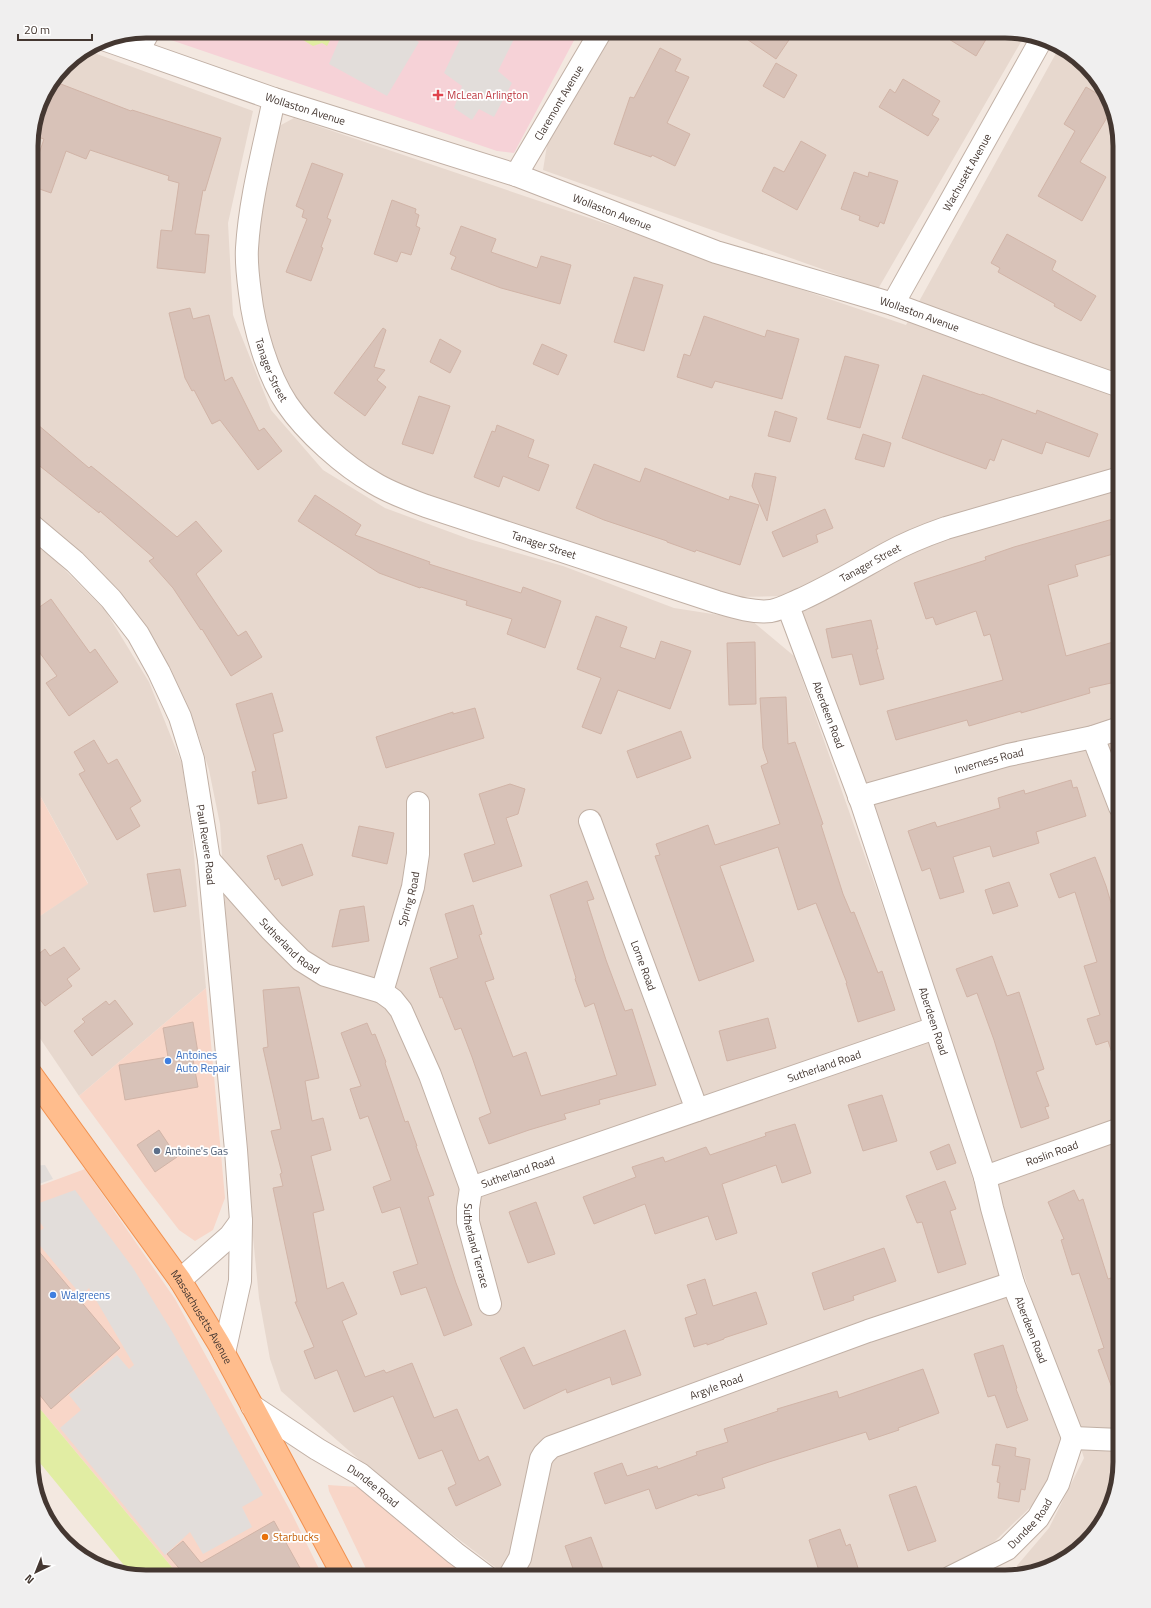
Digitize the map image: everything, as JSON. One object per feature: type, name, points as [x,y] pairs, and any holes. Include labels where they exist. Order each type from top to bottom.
[{"type":"main road","name":"Massachusetts Avenue","points":[[38,1084],[180,1280],[224,1353],[340,1570]]},
{"type":"street","points":[[138,51],[145,38]]},
{"type":"street","name":"Claremont Avenue","points":[[516,175],[596,38]]},
{"type":"street","name":"Wollaston Avenue","points":[[115,43],[274,99],[516,175],[716,252],[893,304],[1113,384]]},
{"type":"street","name":"Wachusett Avenue","points":[[893,304],[1039,44]]},
{"type":"street","name":"Tanager Street","points":[[274,99],[246,250],[252,314],[263,350],[276,384],[302,422],[323,444],[345,462],[373,483],[395,494],[426,506],[717,602],[746,610],[771,611],[788,606],[837,582],[888,553],[927,535],[946,528],[1113,480]]},
{"type":"street","name":"Paul Revere Road","points":[[38,530],[75,562],[111,599],[138,634],[159,672],[180,717],[193,759],[210,860],[241,1221],[240,1280],[224,1353]]},
{"type":"street","name":"Aberdeen Road","points":[[788,606],[859,797],[984,1177],[1013,1283],[1073,1438]]},
{"type":"street","name":"Inverness Road","points":[[859,797],[1008,755],[1094,737],[1113,730]]},
{"type":"street","points":[[1094,737],[1113,788]]},
{"type":"street","name":"Spring Road","points":[[382,992],[413,887],[418,854],[418,803]]},
{"type":"street","name":"Lorne Road","points":[[590,821],[697,1110]]},
{"type":"street","name":"Sutherland Road","points":[[210,860],[271,930],[301,960],[325,975],[382,992],[393,1000],[401,1010],[430,1075],[471,1188],[935,1028]]},
{"type":"street","name":"Roslin Road","points":[[984,1177],[1113,1131]]},
{"type":"street","name":"Sutherland Terrace","points":[[471,1188],[468,1208],[468,1222],[490,1304]]},
{"type":"street","points":[[180,1280],[230,1236],[241,1221]]},
{"type":"street","name":"Argyle Road","points":[[513,1570],[520,1558],[541,1459],[551,1447],[868,1331],[1013,1283]]},
{"type":"street","name":"Dundee Road","points":[[252,1406],[318,1449],[360,1474],[478,1570]]},
{"type":"street","points":[[1073,1438],[1113,1440]]},
{"type":"street","name":"Dundee Road","points":[[965,1570],[1007,1548],[1038,1518],[1058,1484],[1073,1438]]},
{"type":"shaded area","name":"McLean Arlington","points":[[165,38],[575,38],[514,153],[497,151]]},
{"type":"shaded area","points":[[340,38],[412,38],[419,42],[387,96],[329,64]]},
{"type":"shaded area","points":[[461,38],[514,38],[498,71],[512,83],[494,117],[479,109],[472,120],[454,108],[462,86],[444,73]]},
{"type":"shaded area","points":[[603,38],[1013,38],[1022,39],[878,289],[543,170],[548,139]]},
{"type":"shaded area","points":[[1057,51],[1059,52],[1082,69],[1099,92],[1105,104],[1109,118],[1113,146],[1113,1462],[1112,1477],[1105,1504],[1099,1516],[1082,1539],[1059,1556],[1047,1562],[1020,1569],[1013,1569],[1049,1528],[1084,1458],[1006,1220],[787,596],[735,597],[386,483],[316,428],[289,395],[261,329],[251,251],[272,141],[281,125],[294,118],[906,325]]},
{"type":"shaded area","points":[[92,52],[253,111],[228,223],[233,315],[271,410],[323,470],[385,508],[469,539],[563,566],[674,608],[751,620],[794,656],[917,1003],[981,1205],[1065,1435],[1041,1497],[995,1541],[953,1565],[938,1570],[499,1570],[388,1485],[281,1391],[270,1359],[259,1298],[233,1033],[220,824],[209,770],[198,734],[175,681],[38,525],[38,138],[46,104],[52,92],[69,69]]},
{"type":"shaded area","points":[[38,547],[54,559],[105,610],[149,682],[182,764],[192,833],[206,988],[79,1096],[38,1035],[38,917],[88,883],[38,792]]},
{"type":"shaded area","points":[[38,792],[88,884],[38,917]]},
{"type":"shaded area","points":[[206,988],[225,1198],[213,1230],[195,1241],[179,1230],[79,1096]]},
{"type":"shaded area","points":[[45,1165],[53,1179],[38,1184],[38,1166]]},
{"type":"shaded area","points":[[85,1169],[175,1299],[292,1514],[320,1570],[174,1570],[38,1406],[38,1186]]},
{"type":"shaded area","points":[[75,1190],[133,1268],[173,1333],[263,1495],[242,1507],[252,1527],[203,1554],[190,1532],[165,1555],[60,1428],[81,1410],[69,1395],[117,1355],[129,1369],[134,1365],[89,1288],[81,1295],[38,1243],[38,1232],[44,1228],[38,1220],[38,1203]]},
{"type":"shaded area","points":[[328,1485],[358,1487],[466,1570],[367,1570],[329,1491]]},
{"type":"green space","points":[[300,38],[331,38],[327,46],[322,43],[313,46]]},
{"type":"green space","points":[[38,1406],[174,1570],[138,1570],[126,1568],[38,1461]]},
{"type":"building","points":[[745,38],[790,38],[776,59]]},
{"type":"building","points":[[947,38],[987,38],[976,56]]},
{"type":"building","points":[[660,48],[681,59],[675,71],[689,77],[667,123],[690,134],[675,166],[652,155],[651,157],[614,144],[630,97],[634,98]]},
{"type":"building","points":[[776,63],[797,75],[784,98],[763,86]]},
{"type":"building","points":[[903,79],[940,101],[932,115],[939,119],[928,136],[879,107],[890,89],[895,93]]},
{"type":"building","points":[[58,83],[131,111],[132,110],[221,138],[205,191],[203,190],[195,234],[209,235],[205,273],[157,268],[161,230],[172,231],[179,183],[168,180],[169,176],[90,150],[86,159],[66,151],[51,193],[38,188],[38,157],[44,139],[38,137],[42,118],[46,104]]},
{"type":"building","points":[[1086,87],[1101,96],[1108,115],[1080,162],[1106,177],[1082,221],[1038,196],[1075,131],[1064,124]]},
{"type":"building","points":[[801,141],[826,155],[797,210],[762,191],[774,167],[784,172]]},
{"type":"building","points":[[312,163],[343,174],[327,218],[331,220],[311,281],[286,272],[307,219],[302,217],[304,210],[296,206]]},
{"type":"building","points":[[854,172],[868,177],[869,172],[898,181],[884,224],[880,222],[878,227],[859,220],[860,216],[841,209]]},
{"type":"building","points":[[392,200],[416,209],[415,213],[419,215],[416,226],[420,228],[411,255],[401,252],[397,262],[374,254]]},
{"type":"building","points":[[461,226],[496,239],[491,252],[537,268],[541,256],[571,265],[560,304],[501,288],[451,269],[456,257],[450,254]]},
{"type":"building","points":[[1007,234],[1056,261],[1052,270],[1096,296],[1081,321],[1054,306],[1055,304],[998,272],[1000,268],[991,263]]},
{"type":"building","points":[[634,277],[663,285],[644,351],[614,342]]},
{"type":"building","points":[[190,308],[193,319],[209,315],[225,381],[232,377],[259,431],[264,428],[282,451],[258,470],[220,420],[212,424],[194,390],[192,391],[185,378],[169,313]]},
{"type":"building","points":[[704,316],[765,337],[767,330],[799,339],[782,399],[715,381],[712,388],[677,377],[684,354],[690,356]]},
{"type":"building","points":[[383,328],[386,330],[374,367],[385,370],[377,380],[386,387],[365,416],[334,393]]},
{"type":"building","points":[[440,339],[461,351],[450,373],[430,362]]},
{"type":"building","points":[[542,344],[567,355],[558,375],[533,364]]},
{"type":"building","points":[[845,356],[879,365],[860,428],[827,419]]},
{"type":"building","points":[[923,375],[981,395],[982,394],[1036,414],[1037,410],[1098,434],[1089,457],[1046,442],[1042,454],[1002,439],[994,461],[990,459],[986,469],[902,438]]},
{"type":"building","points":[[419,396],[450,406],[433,454],[402,444]]},
{"type":"building","points":[[775,411],[797,418],[790,442],[768,436]]},
{"type":"building","points":[[38,425],[89,468],[91,466],[177,537],[196,521],[222,551],[196,574],[238,636],[246,631],[262,657],[231,676],[202,629],[201,630],[173,588],[149,561],[154,558],[100,511],[99,513],[38,465]]},
{"type":"building","points":[[497,425],[534,440],[528,457],[549,465],[539,491],[503,476],[499,487],[474,477],[492,431],[495,432]]},
{"type":"building","points":[[863,434],[891,443],[884,467],[855,459]]},
{"type":"building","points":[[594,464],[640,482],[645,468],[729,500],[730,496],[759,505],[740,565],[696,550],[695,552],[604,520],[576,508]]},
{"type":"building","points":[[755,473],[776,477],[767,521],[752,486]]},
{"type":"building","points":[[315,495],[361,525],[355,535],[430,562],[429,564],[521,593],[523,587],[561,601],[545,648],[507,634],[512,619],[466,605],[467,601],[421,587],[420,588],[379,573],[298,521]]},
{"type":"building","points":[[825,509],[833,528],[816,535],[818,542],[783,557],[772,532]]},
{"type":"building","points":[[1113,519],[1113,554],[1075,565],[1078,576],[1048,585],[1066,656],[1113,642],[1113,683],[1089,688],[1090,693],[1021,713],[1021,711],[969,726],[967,720],[896,740],[887,711],[1003,680],[990,634],[984,636],[976,611],[936,625],[933,617],[926,619],[914,583],[986,560],[985,557],[1014,547]]},
{"type":"building","points":[[51,599],[90,653],[95,649],[118,682],[69,716],[46,683],[57,676],[38,650],[38,608]]},
{"type":"building","points":[[596,616],[627,627],[620,647],[655,659],[661,641],[691,651],[670,709],[618,690],[601,734],[582,727],[601,678],[577,669]]},
{"type":"building","points":[[871,620],[878,649],[876,649],[884,679],[860,685],[852,654],[832,658],[826,629]]},
{"type":"building","points":[[755,642],[756,704],[729,705],[727,643]]},
{"type":"building","points":[[272,693],[283,731],[273,734],[287,798],[258,804],[252,772],[256,771],[236,704]]},
{"type":"building","points":[[786,697],[788,744],[795,742],[823,824],[821,825],[843,894],[851,913],[854,912],[878,973],[882,971],[895,1010],[858,1022],[847,983],[816,903],[798,910],[778,847],[720,866],[754,961],[699,981],[655,856],[660,855],[656,844],[708,825],[715,845],[780,824],[761,766],[768,763],[763,748],[760,698]]},
{"type":"building","points":[[475,708],[484,738],[386,768],[376,737],[453,712],[453,714]]},
{"type":"building","points":[[681,731],[691,758],[637,778],[627,751]]},
{"type":"building","points":[[94,740],[108,764],[117,759],[141,801],[130,808],[140,826],[117,840],[79,774],[85,771],[74,752]]},
{"type":"building","points":[[1071,780],[1073,788],[1077,787],[1086,816],[1036,832],[1039,843],[993,857],[990,846],[953,857],[964,892],[940,899],[930,868],[922,871],[908,831],[935,822],[937,827],[1000,808],[998,798],[1024,790],[1025,794]]},
{"type":"building","points":[[510,784],[525,789],[518,814],[506,818],[522,866],[473,882],[464,854],[495,844],[479,794]]},
{"type":"building","points":[[359,826],[394,833],[387,864],[352,856]]},
{"type":"building","points":[[302,844],[313,875],[282,886],[279,878],[275,880],[267,856]]},
{"type":"building","points":[[1095,857],[1106,886],[1113,910],[1113,1056],[1108,1041],[1096,1045],[1087,1019],[1100,1015],[1084,966],[1097,962],[1075,892],[1059,898],[1050,874]]},
{"type":"building","points":[[180,869],[186,906],[154,912],[147,874]]},
{"type":"building","points":[[587,881],[594,899],[587,901],[606,960],[625,1011],[632,1009],[656,1085],[599,1100],[600,1104],[564,1114],[566,1119],[489,1144],[479,1118],[491,1113],[461,1028],[455,1030],[442,997],[440,998],[430,968],[458,958],[445,914],[473,905],[482,934],[479,935],[494,979],[485,982],[513,1057],[526,1052],[541,1096],[617,1075],[594,1003],[585,1007],[550,895]]},
{"type":"building","points":[[1009,882],[1018,906],[993,914],[985,890]]},
{"type":"building","points":[[364,906],[369,941],[332,947],[340,910]]},
{"type":"building","points":[[64,947],[80,969],[67,979],[72,986],[45,1006],[38,997],[38,954],[45,949],[50,956]]},
{"type":"building","points":[[992,956],[1007,996],[1019,992],[1044,1069],[1036,1072],[1049,1106],[1045,1107],[1049,1118],[1021,1128],[994,1040],[977,993],[967,997],[956,969]]},
{"type":"building","points":[[299,987],[319,1078],[305,1081],[312,1121],[323,1118],[331,1150],[311,1156],[324,1210],[313,1213],[327,1289],[343,1282],[357,1314],[342,1321],[365,1377],[384,1370],[386,1373],[412,1363],[434,1418],[457,1409],[479,1461],[488,1456],[501,1485],[456,1506],[448,1488],[456,1484],[442,1450],[419,1459],[393,1396],[354,1412],[337,1370],[315,1379],[304,1351],[314,1347],[295,1302],[297,1302],[273,1188],[283,1186],[280,1174],[282,1173],[271,1131],[281,1129],[263,1048],[268,1047],[263,990]]},
{"type":"building","points":[[115,1000],[133,1024],[92,1056],[74,1031],[85,1022],[82,1019],[106,1001],[109,1005]]},
{"type":"building","points":[[768,1018],[776,1048],[727,1061],[719,1031]]},
{"type":"building","name":"Antoines Auto Repair","points":[[193,1022],[198,1053],[192,1054],[198,1087],[125,1100],[119,1065],[168,1057],[163,1028]]},
{"type":"building","points":[[367,1023],[372,1035],[375,1034],[386,1062],[385,1063],[405,1122],[408,1121],[417,1146],[434,1195],[428,1197],[456,1283],[472,1325],[444,1336],[426,1287],[401,1295],[393,1272],[418,1264],[400,1207],[382,1213],[373,1187],[391,1180],[368,1116],[360,1119],[350,1089],[361,1086],[341,1033]]},
{"type":"building","points":[[882,1095],[897,1141],[863,1151],[848,1105]]},
{"type":"building","points":[[795,1124],[811,1173],[782,1183],[776,1165],[722,1184],[737,1233],[716,1240],[708,1216],[655,1234],[645,1204],[594,1224],[583,1197],[636,1177],[632,1167],[663,1157],[665,1162],[706,1147],[710,1155],[766,1136],[765,1133]]},
{"type":"building","name":"Antoine's Gas","points":[[159,1130],[177,1157],[155,1172],[137,1145]]},
{"type":"building","points":[[949,1144],[956,1163],[937,1170],[930,1152]]},
{"type":"building","points":[[945,1181],[956,1209],[950,1211],[966,1264],[938,1273],[922,1222],[917,1223],[906,1196]]},
{"type":"building","points":[[1074,1190],[1079,1201],[1083,1199],[1108,1279],[1113,1277],[1113,1390],[1098,1350],[1104,1348],[1079,1273],[1072,1275],[1061,1240],[1064,1239],[1048,1202]]},
{"type":"building","points":[[536,1202],[555,1254],[528,1263],[509,1212]]},
{"type":"building","points":[[884,1248],[896,1281],[853,1296],[854,1300],[824,1310],[812,1273]]},
{"type":"building","name":"Walgreens","points":[[38,1250],[120,1348],[51,1409],[38,1393]]},
{"type":"building","points":[[705,1279],[713,1306],[756,1292],[767,1324],[707,1345],[707,1343],[694,1347],[685,1318],[697,1314],[687,1285]]},
{"type":"building","points":[[625,1330],[641,1375],[612,1385],[610,1377],[567,1393],[566,1389],[524,1409],[500,1358],[524,1347],[533,1366]]},
{"type":"building","points":[[1003,1345],[1017,1388],[1016,1389],[1028,1420],[1007,1428],[995,1395],[988,1397],[974,1354]]},
{"type":"building","points":[[923,1369],[939,1413],[898,1428],[899,1430],[869,1440],[866,1432],[769,1462],[722,1478],[725,1488],[698,1496],[697,1494],[656,1509],[649,1489],[605,1504],[594,1473],[622,1463],[627,1476],[657,1466],[658,1469],[697,1455],[696,1452],[728,1442],[724,1429],[778,1411],[777,1409],[837,1391],[839,1398]]},
{"type":"building","points":[[996,1444],[1016,1448],[1015,1456],[1030,1459],[1025,1490],[1021,1489],[1019,1502],[998,1498],[1000,1483],[997,1482],[1000,1466],[992,1465]]},
{"type":"building","points":[[916,1486],[936,1541],[908,1551],[889,1495]]},
{"type":"building","points":[[274,1521],[301,1570],[180,1570],[167,1554],[183,1541],[201,1563]]},
{"type":"building","points":[[840,1529],[846,1546],[850,1544],[859,1570],[819,1570],[809,1540]]},
{"type":"building","points":[[591,1537],[603,1570],[574,1570],[565,1546]]},
{"type":"place","name":"McLean Arlington","points":[[438,95]]},
{"type":"place","name":"Antoines Auto Repair","points":[[168,1061]]},
{"type":"place","name":"Antoine's Gas","points":[[157,1151]]},
{"type":"place","name":"Walgreens","points":[[53,1295]]},
{"type":"place","name":"Starbucks","points":[[265,1537]]}]
